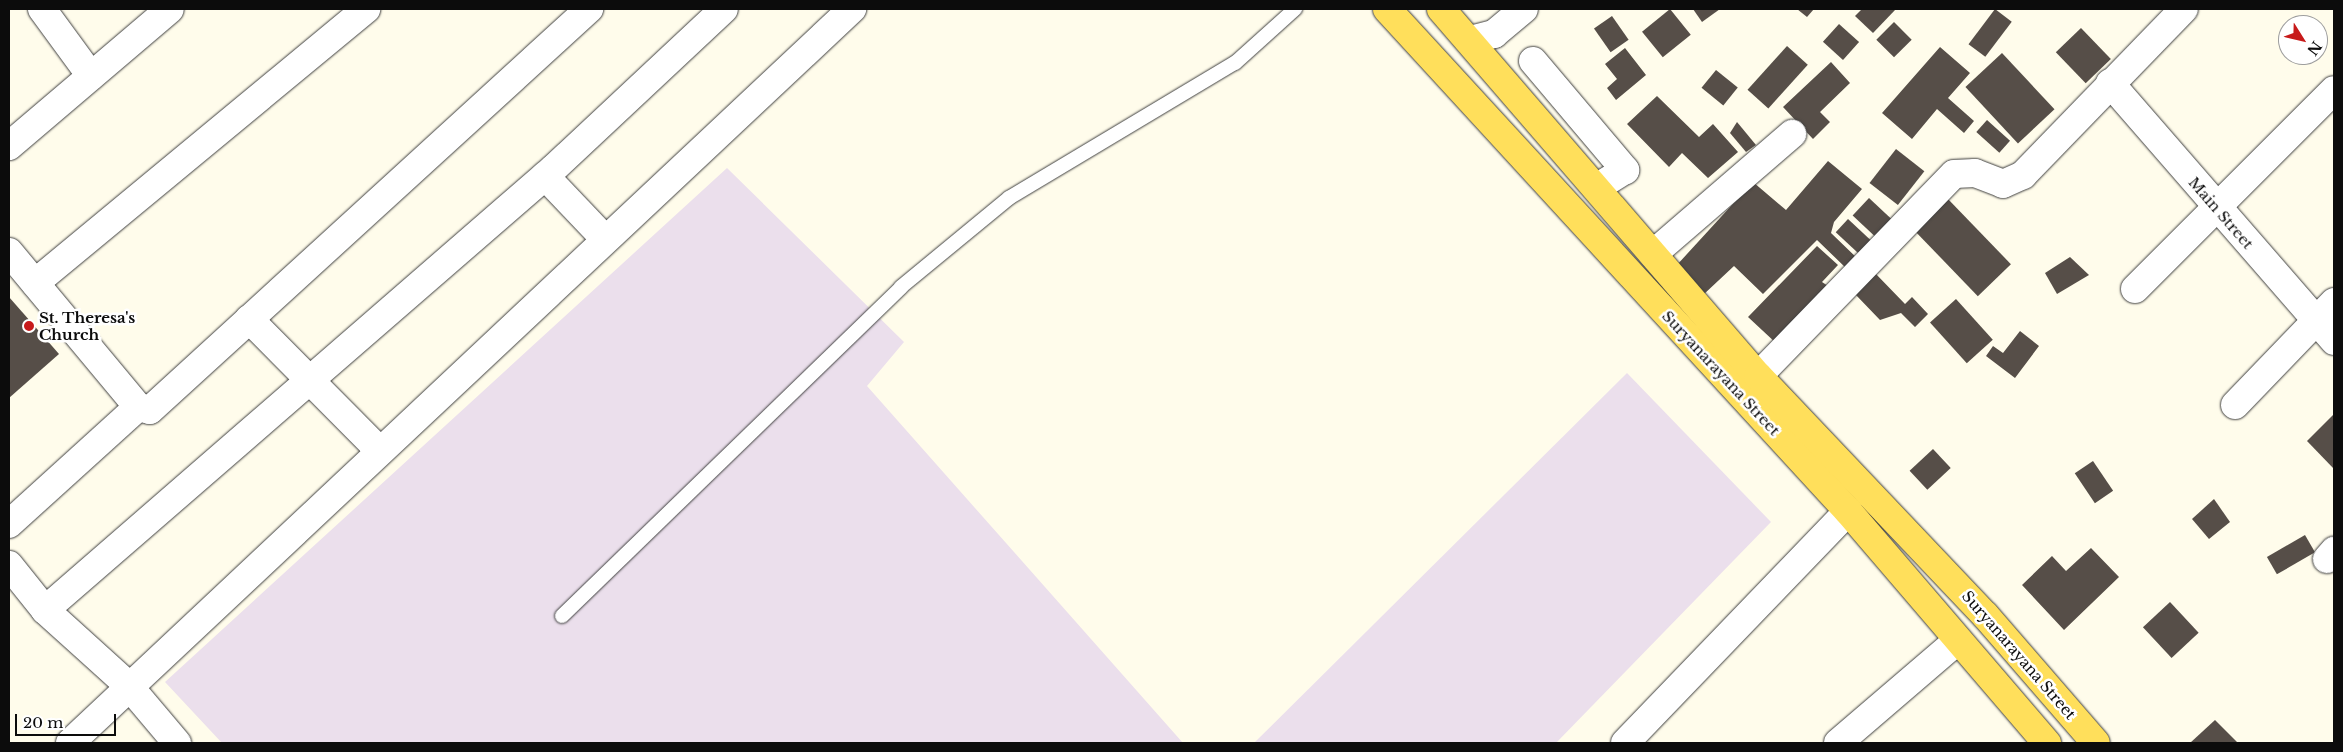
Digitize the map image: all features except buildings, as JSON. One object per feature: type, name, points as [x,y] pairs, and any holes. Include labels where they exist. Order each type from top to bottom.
[{"type":"main road","name":"Suryanarayana Street","points":[[1387,9],[1848,511],[2047,743]]},
{"type":"main road","name":"Suryanarayana Street","points":[[1441,9],[1598,187],[1758,376],[1985,615],[2096,743]]},
{"type":"street","points":[[42,9],[91,76]]},
{"type":"street","points":[[9,146],[170,9]]},
{"type":"street","points":[[35,282],[366,9]]},
{"type":"street","points":[[9,252],[138,407],[150,410],[589,9]]},
{"type":"street","points":[[45,610],[545,176],[724,9]]},
{"type":"street","points":[[1470,40],[1494,34],[1524,9]]},
{"type":"street","points":[[1758,376],[1954,174],[1975,173],[2003,184],[2013,182],[2184,9]]},
{"type":"street","points":[[70,743],[128,685],[605,239],[839,13]]},
{"type":"street","points":[[1533,61],[1625,170],[1598,187]]},
{"type":"street","name":"Main Street","points":[[2110,83],[2215,207],[2325,311],[2334,342]]},
{"type":"street","points":[[2135,289],[2334,90]]},
{"type":"street","points":[[1653,254],[1792,134]]},
{"type":"street","points":[[545,176],[605,239]]},
{"type":"street","points":[[2235,405],[2325,311]]},
{"type":"street","points":[[249,318],[380,450]]},
{"type":"street","points":[[9,524],[138,407]]},
{"type":"street","points":[[1626,743],[1848,511]]},
{"type":"street","points":[[9,564],[45,610],[128,685],[177,743]]},
{"type":"street","points":[[1838,743],[1958,640]]},
{"type":"lane","points":[[562,616],[901,287],[1009,198],[1235,63],[1295,9]]},
{"type":"shaded area","points":[[727,168],[904,342],[867,386],[1183,743],[222,743],[165,682]]},
{"type":"shaded area","points":[[1627,373],[1771,522],[1556,743],[1254,743]]},
{"type":"place","name":"St. Theresa's Church","points":[[29,326]]}]
